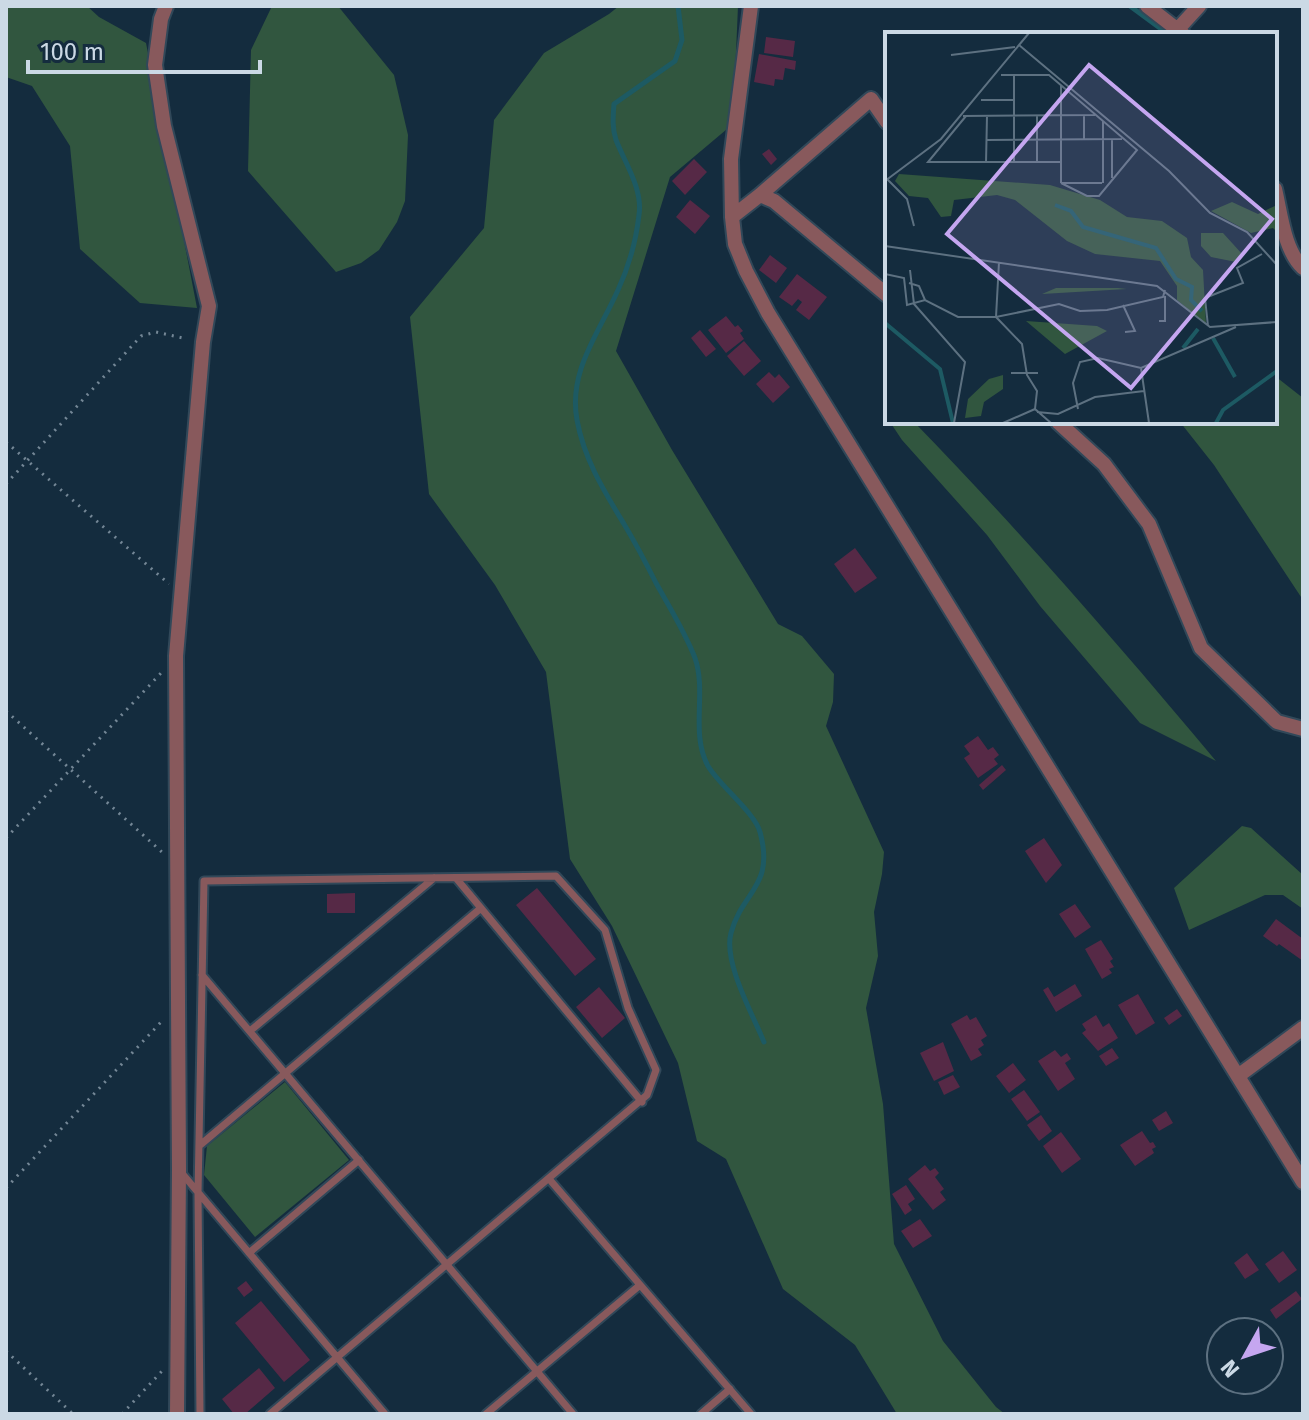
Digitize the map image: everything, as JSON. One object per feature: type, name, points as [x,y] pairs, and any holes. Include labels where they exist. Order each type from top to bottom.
[{"type":"street","points":[[166,6],[161,19],[155,65],[164,126],[209,306],[203,342],[176,656],[177,1414]]},
{"type":"street","points":[[751,6],[731,159],[735,244],[768,313],[1303,1182]]},
{"type":"street","points":[[1147,6],[1180,32],[1199,6]]},
{"type":"street","points":[[732,217],[871,99],[885,119]]},
{"type":"street","points":[[760,195],[774,201],[885,293]]},
{"type":"street","points":[[1277,198],[1287,240],[1297,263],[1303,268]]},
{"type":"street","points":[[1060,424],[1104,464],[1149,524],[1201,648],[1277,722],[1303,729]]},
{"type":"street","points":[[1238,1076],[1303,1028]]},
{"type":"lane","points":[[200,1414],[198,1193],[204,881],[556,876],[605,930],[628,1008],[656,1070],[653,1083],[642,1102],[270,1414]]},
{"type":"lane","points":[[250,1031],[434,878]]},
{"type":"lane","points":[[456,878],[642,1102]]},
{"type":"lane","points":[[199,1146],[481,908]]},
{"type":"lane","points":[[202,975],[573,1414]]},
{"type":"lane","points":[[249,1253],[359,1160]]},
{"type":"lane","points":[[179,1170],[385,1414]]},
{"type":"lane","points":[[550,1180],[751,1414]]},
{"type":"lane","points":[[486,1414],[640,1285]]},
{"type":"lane","points":[[701,1414],[730,1389]]},
{"type":"path","points":[[6,484],[141,336],[156,332],[203,342]]},
{"type":"path","points":[[6,442],[181,595]]},
{"type":"path","points":[[6,838],[176,656]]},
{"type":"path","points":[[6,711],[178,866]]},
{"type":"path","points":[[6,1188],[177,1005]]},
{"type":"path","points":[[6,1351],[73,1414]]},
{"type":"path","points":[[122,1414],[177,1354]]},
{"type":"green space","points":[[6,6],[87,6],[99,17],[146,43],[197,308],[140,303],[80,249],[70,146],[32,86],[6,77]]},
{"type":"green space","points":[[272,6],[338,6],[394,75],[408,135],[405,201],[397,222],[379,250],[361,263],[336,272],[248,171],[251,50]]},
{"type":"green space","points":[[619,6],[738,6],[733,124],[670,177],[616,351],[778,624],[802,636],[834,674],[833,702],[826,726],[884,852],[874,912],[878,956],[866,1008],[883,1104],[894,1244],[943,1341],[1005,1414],[897,1414],[855,1345],[783,1289],[726,1159],[697,1141],[678,1063],[612,926],[570,859],[546,672],[495,585],[429,494],[410,317],[484,228],[494,120],[544,53]]},
{"type":"green space","points":[[1277,378],[1303,398],[1303,600],[1214,465],[1182,424],[1277,424]]},
{"type":"green space","points":[[891,424],[916,424],[1068,589],[1216,761],[1140,723],[1040,606],[987,535]]},
{"type":"green space","points":[[1242,826],[1251,828],[1303,875],[1303,909],[1283,895],[1265,895],[1189,930],[1174,888]]},
{"type":"green space","points":[[285,1082],[349,1160],[255,1237],[204,1175],[207,1146]]},
{"type":"building","points":[[766,37],[795,41],[793,57],[764,53]]},
{"type":"building","points":[[759,54],[796,61],[795,70],[785,68],[783,80],[775,79],[774,86],[754,82]]},
{"type":"building","points":[[769,149],[777,159],[771,165],[762,154]]},
{"type":"building","points":[[694,159],[707,172],[685,195],[672,181]]},
{"type":"building","points":[[690,200],[710,216],[695,234],[676,217]]},
{"type":"building","points":[[770,255],[787,268],[776,283],[759,270]]},
{"type":"building","points":[[797,274],[827,297],[809,320],[796,310],[802,302],[798,299],[792,306],[779,297]]},
{"type":"building","points":[[726,316],[743,331],[740,333],[744,339],[726,353],[708,330]]},
{"type":"building","points":[[700,330],[716,349],[706,357],[691,338]]},
{"type":"building","points":[[744,341],[761,361],[744,376],[727,356]]},
{"type":"building","points":[[769,372],[775,378],[779,374],[790,387],[773,403],[756,384]]},
{"type":"building","points":[[855,548],[877,578],[855,593],[834,564]]},
{"type":"building","points":[[978,736],[988,750],[993,747],[999,755],[994,759],[998,764],[978,778],[964,758],[970,754],[964,746]]},
{"type":"building","points":[[1002,765],[1006,770],[983,790],[979,785]]},
{"type":"building","points":[[1044,838],[1062,865],[1046,883],[1025,851]]},
{"type":"building","points":[[537,888],[596,959],[575,976],[516,905]]},
{"type":"building","points":[[355,893],[355,913],[327,913],[327,894]]},
{"type":"building","points":[[1075,904],[1091,927],[1075,938],[1059,914]]},
{"type":"building","points":[[1276,919],[1303,939],[1303,961],[1263,936]]},
{"type":"building","points":[[1101,940],[1113,959],[1110,961],[1114,967],[1109,969],[1112,973],[1102,979],[1085,949]]},
{"type":"building","points":[[1075,984],[1082,996],[1056,1012],[1043,990],[1048,987],[1054,997]]},
{"type":"building","points":[[599,987],[625,1018],[602,1038],[576,1007]]},
{"type":"building","points":[[1138,994],[1155,1023],[1136,1035],[1118,1005]]},
{"type":"building","points":[[1177,1009],[1182,1016],[1169,1025],[1164,1018]]},
{"type":"building","points":[[967,1015],[970,1020],[976,1017],[987,1036],[981,1040],[984,1045],[978,1049],[982,1055],[971,1061],[951,1024]]},
{"type":"building","points":[[1096,1015],[1103,1027],[1109,1023],[1118,1038],[1098,1051],[1082,1033],[1086,1030],[1082,1024]]},
{"type":"building","points":[[943,1042],[954,1071],[934,1081],[920,1053]]},
{"type":"building","points":[[1112,1048],[1119,1058],[1106,1066],[1099,1056]]},
{"type":"building","points":[[1055,1050],[1061,1057],[1067,1053],[1071,1059],[1065,1063],[1075,1079],[1058,1091],[1038,1061]]},
{"type":"building","points":[[1013,1063],[1026,1080],[1009,1093],[996,1076]]},
{"type":"building","points":[[953,1075],[960,1087],[944,1095],[938,1082]]},
{"type":"building","points":[[1024,1090],[1040,1112],[1027,1121],[1011,1099]]},
{"type":"building","points":[[1166,1111],[1173,1123],[1159,1131],[1152,1120]]},
{"type":"building","points":[[1041,1115],[1052,1131],[1039,1141],[1027,1125]]},
{"type":"building","points":[[1142,1131],[1156,1147],[1152,1149],[1154,1153],[1135,1166],[1120,1145]]},
{"type":"building","points":[[1061,1132],[1081,1159],[1062,1173],[1043,1146]]},
{"type":"building","points":[[925,1165],[930,1171],[935,1168],[939,1173],[935,1177],[944,1189],[940,1192],[946,1200],[933,1210],[908,1179]]},
{"type":"building","points":[[906,1185],[915,1199],[908,1204],[912,1210],[905,1215],[892,1194]]},
{"type":"building","points":[[920,1219],[932,1236],[913,1248],[901,1231]]},
{"type":"building","points":[[1283,1251],[1297,1270],[1279,1283],[1265,1264]]},
{"type":"building","points":[[1247,1253],[1259,1270],[1245,1279],[1234,1263]]},
{"type":"building","points":[[246,1281],[253,1290],[244,1297],[237,1288]]},
{"type":"building","points":[[1296,1291],[1302,1299],[1280,1316],[1274,1316],[1270,1310]]},
{"type":"building","points":[[261,1301],[310,1360],[284,1382],[235,1323]]},
{"type":"building","points":[[259,1368],[275,1388],[245,1414],[234,1414],[222,1399]]},
{"type":"waterway","points":[[678,6],[682,40],[675,61],[614,104],[615,136],[636,186],[639,215],[629,263],[587,353],[575,402],[584,448],[596,474],[695,658],[700,685],[700,740],[708,766],[751,816],[760,832],[764,850],[760,877],[736,919],[730,945],[740,988],[764,1042]]},
{"type":"waterway","points":[[1130,6],[1165,32]]}]
